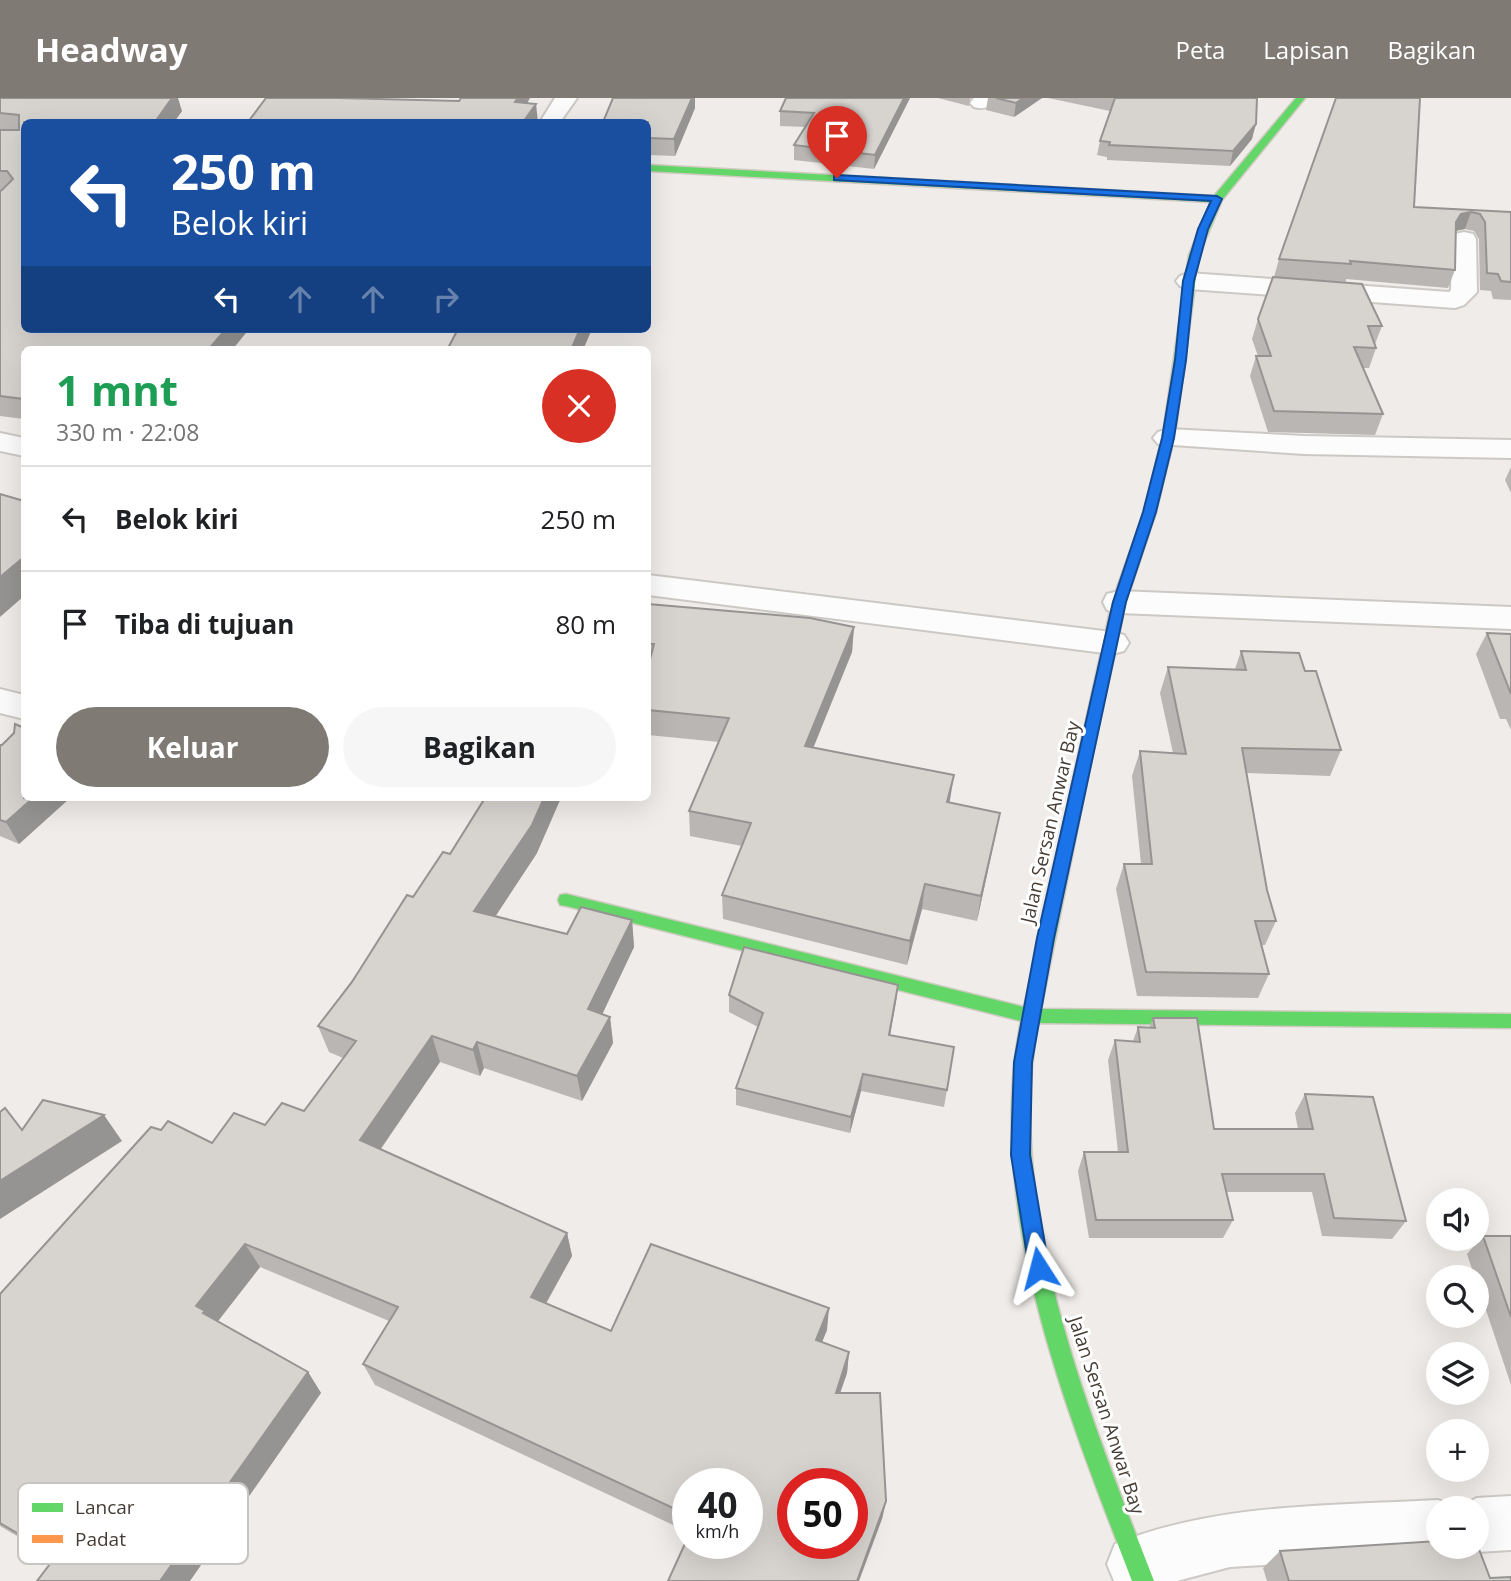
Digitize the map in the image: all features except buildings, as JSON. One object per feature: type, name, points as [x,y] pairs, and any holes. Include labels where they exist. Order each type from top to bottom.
[{"type":"main road","name":"Jalan Sersan Anwar Bay","points":[[1139,1572],[1085,1429],[1039,1268],[1021,1155],[1023,1062],[1046,938],[1119,602],[1150,512],[1168,438],[1189,281],[1203,229],[1217,199],[1301,98]]},
{"type":"main road","points":[[651,168],[1217,199]]},
{"type":"main road","points":[[566,900],[1032,1016],[1511,1021]]},
{"type":"street","points":[[552,119],[566,98]]},
{"type":"street","points":[[1189,281],[1455,300],[1464,292],[1464,239]]},
{"type":"street","points":[[1168,438],[1304,445],[1511,449]]},
{"type":"street","points":[[0,442],[21,446]]},
{"type":"street","points":[[651,585],[1112,643]]},
{"type":"street","points":[[1119,602],[1511,618]]},
{"type":"street","points":[[0,701],[21,725]]},
{"type":"street","points":[[1489,1524],[1511,1523]]},
{"type":"street","points":[[1139,1572],[1230,1540],[1426,1528]]},
{"type":"traffic: fast","points":[[1169,434],[1194,255],[1217,199],[1301,98]]},
{"type":"traffic: fast","points":[[651,168],[1217,199]]},
{"type":"traffic: fast","points":[[1085,757],[1025,1043],[1022,1131],[1027,1197],[1038,1263],[1054,1328],[1096,1456],[1143,1581]]},
{"type":"traffic: fast","points":[[566,900],[1032,1016],[1511,1021]]},
{"type":"traffic: slow","points":[[1085,757],[1119,602],[1150,512],[1169,434]]},
{"type":"route","points":[[837,178],[1217,199],[1203,229],[1189,281],[1168,438],[1150,512],[1119,602],[1046,938],[1023,1062],[1021,1155],[1039,1268]]}]
